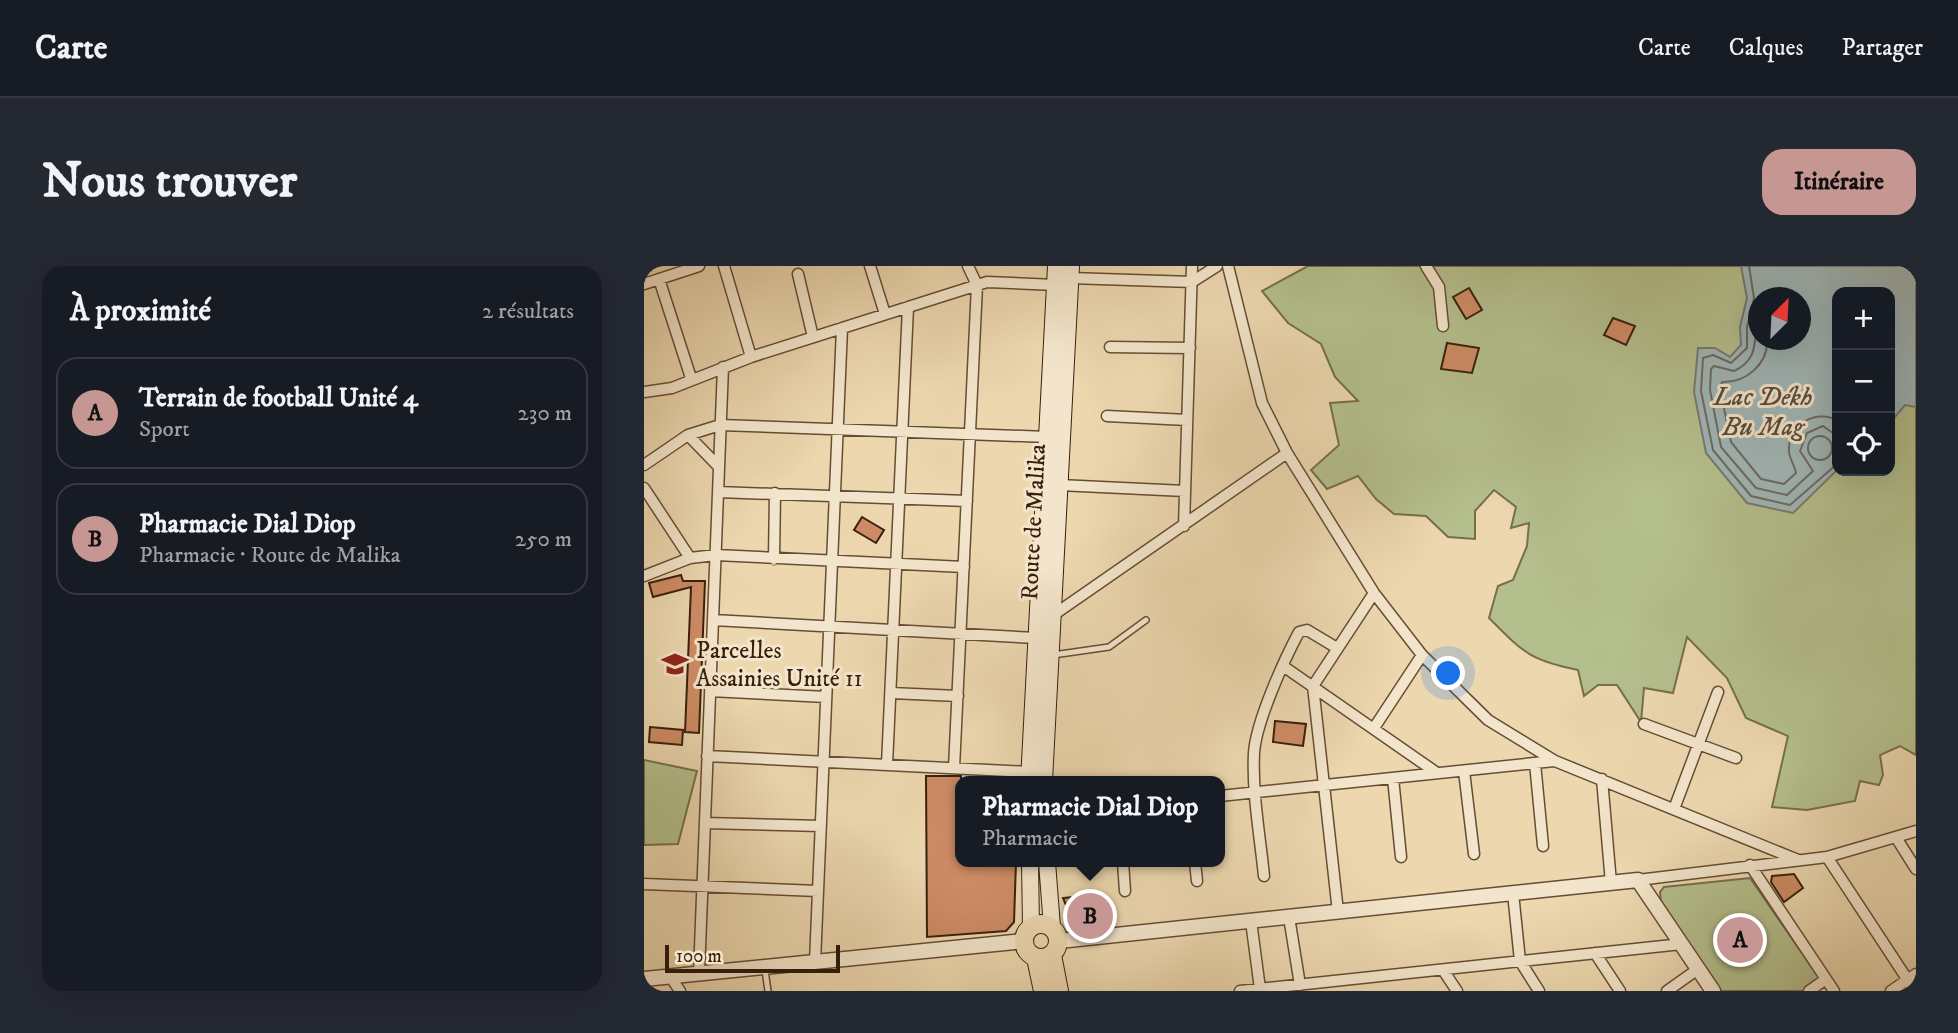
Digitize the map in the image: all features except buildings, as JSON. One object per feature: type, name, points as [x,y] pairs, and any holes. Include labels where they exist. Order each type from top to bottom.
[{"type":"main road","name":"Route de Malika","points":[[1029,776],[1056,266]]},
{"type":"main road","name":"Route de Malika","points":[[1044,776],[1071,272]]},
{"type":"main road","points":[[1030,867],[1027,951],[1050,945]]},
{"type":"main road","points":[[1047,867],[1050,945],[1059,991]]},
{"type":"main road","points":[[1027,934],[1041,924],[1050,945],[1043,991]]},
{"type":"street","points":[[644,284],[699,266]]},
{"type":"street","points":[[724,266],[751,356]]},
{"type":"street","points":[[870,266],[885,314]]},
{"type":"street","points":[[954,768],[977,285],[968,266]]},
{"type":"street","points":[[1184,527],[1192,266]]},
{"type":"street","points":[[1071,272],[1192,282],[1217,266]]},
{"type":"street","points":[[1228,266],[1262,403],[1287,453],[1374,593],[1422,654],[1488,720],[1555,761],[1798,860]]},
{"type":"street","points":[[1426,266],[1439,287],[1443,326]]},
{"type":"street","points":[[798,274],[813,337]]},
{"type":"street","points":[[659,279],[691,378]]},
{"type":"street","points":[[644,392],[672,388],[691,378],[751,356],[987,282],[1055,285]]},
{"type":"street","points":[[887,765],[908,307]]},
{"type":"street","points":[[815,962],[842,328]]},
{"type":"street","points":[[1110,347],[1190,348]]},
{"type":"street","points":[[699,973],[723,367]]},
{"type":"street","points":[[1107,416],[1187,420]]},
{"type":"street","points":[[644,465],[688,435],[720,425],[1047,438]]},
{"type":"street","points":[[688,435],[719,467]]},
{"type":"street","points":[[1052,616],[1184,527],[1287,453]]},
{"type":"street","points":[[1059,485],[1185,491]]},
{"type":"street","points":[[644,488],[690,558]]},
{"type":"street","points":[[718,492],[967,501]]},
{"type":"street","points":[[774,559],[775,493]]},
{"type":"street","points":[[644,576],[690,558],[716,555],[964,567]]},
{"type":"street","points":[[1338,912],[1312,686],[1374,593]]},
{"type":"street","points":[[713,620],[1036,638]]},
{"type":"street","points":[[1264,876],[1256,792],[1256,742],[1297,635],[1303,629],[1337,648]]},
{"type":"street","points":[[1374,728],[1422,654]]},
{"type":"street","points":[[1283,666],[1437,774]]},
{"type":"street","points":[[710,691],[826,697]]},
{"type":"street","points":[[1674,809],[1718,692]]},
{"type":"street","points":[[891,693],[958,696]]},
{"type":"street","points":[[1644,724],[1736,758]]},
{"type":"street","points":[[707,756],[954,768],[1029,776]]},
{"type":"street","points":[[1225,795],[1555,761]]},
{"type":"street","points":[[1535,764],[1543,846]]},
{"type":"street","points":[[1464,771],[1474,854]]},
{"type":"street","points":[[1393,778],[1401,857]]},
{"type":"street","points":[[1602,779],[1611,883]]},
{"type":"street","points":[[705,823],[821,826]]},
{"type":"street","points":[[1050,945],[1826,857],[1897,839],[1916,831]]},
{"type":"street","points":[[1897,839],[1916,869]]},
{"type":"street","points":[[1826,857],[1912,977],[1915,991]]},
{"type":"street","points":[[1750,865],[1834,991]]},
{"type":"street","points":[[1123,867],[1125,891]]},
{"type":"street","points":[[1196,867],[1197,881]]},
{"type":"street","points":[[1638,880],[1713,991]]},
{"type":"street","points":[[644,884],[818,891]]},
{"type":"street","points":[[1513,893],[1520,961],[1539,991]]},
{"type":"street","points":[[1289,917],[1300,985]]},
{"type":"street","points":[[1251,921],[1264,989]]},
{"type":"street","points":[[644,979],[815,962],[1027,934]]},
{"type":"street","points":[[1240,991],[1682,944]]},
{"type":"street","points":[[1595,953],[1620,991]]},
{"type":"street","points":[[1667,991],[1698,969]]},
{"type":"street","points":[[1443,970],[1457,991]]},
{"type":"street","points":[[670,976],[680,991]]},
{"type":"street","points":[[1891,991],[1912,977]]},
{"type":"street","points":[[1809,991],[1826,979]]},
{"type":"lane","points":[[1050,655],[1110,647],[1146,620]]},
{"type":"lane","points":[[764,967],[768,991]]},
{"type":"green space","points":[[1308,266],[1916,266],[1916,755],[1900,746],[1880,755],[1883,775],[1879,785],[1860,781],[1855,801],[1807,810],[1772,807],[1788,736],[1746,718],[1727,678],[1687,637],[1673,693],[1644,688],[1641,722],[1617,685],[1598,685],[1584,696],[1578,670],[1528,653],[1489,618],[1498,586],[1513,580],[1527,546],[1529,523],[1511,528],[1516,507],[1494,490],[1475,511],[1475,539],[1448,537],[1426,516],[1394,514],[1376,499],[1358,476],[1327,489],[1311,470],[1339,445],[1330,403],[1358,401],[1335,377],[1321,344],[1288,323],[1262,291]]},
{"type":"green space","points":[[644,760],[697,771],[678,844],[644,845]]},
{"type":"green space","points":[[1750,878],[1820,979],[1803,991],[1720,991],[1661,901],[1660,892],[1664,887]]},
{"type":"water","name":"Lac Dékh Bu Mag","points":[[1741,266],[1916,266],[1916,407],[1905,405],[1895,417],[1895,287],[1832,287],[1832,475],[1793,513],[1747,503],[1706,453],[1694,392],[1698,348],[1715,348],[1730,357],[1741,345],[1740,327],[1747,298]]},
{"type":"place","name":"Parcelles Assainies Unité 11","points":[[675,664]]},
{"type":"place","name":"Pharmacie Dial Diop","points":[[1090,916]]},
{"type":"place","name":"Terrain de football Unité 4","points":[[1740,940]]}]
